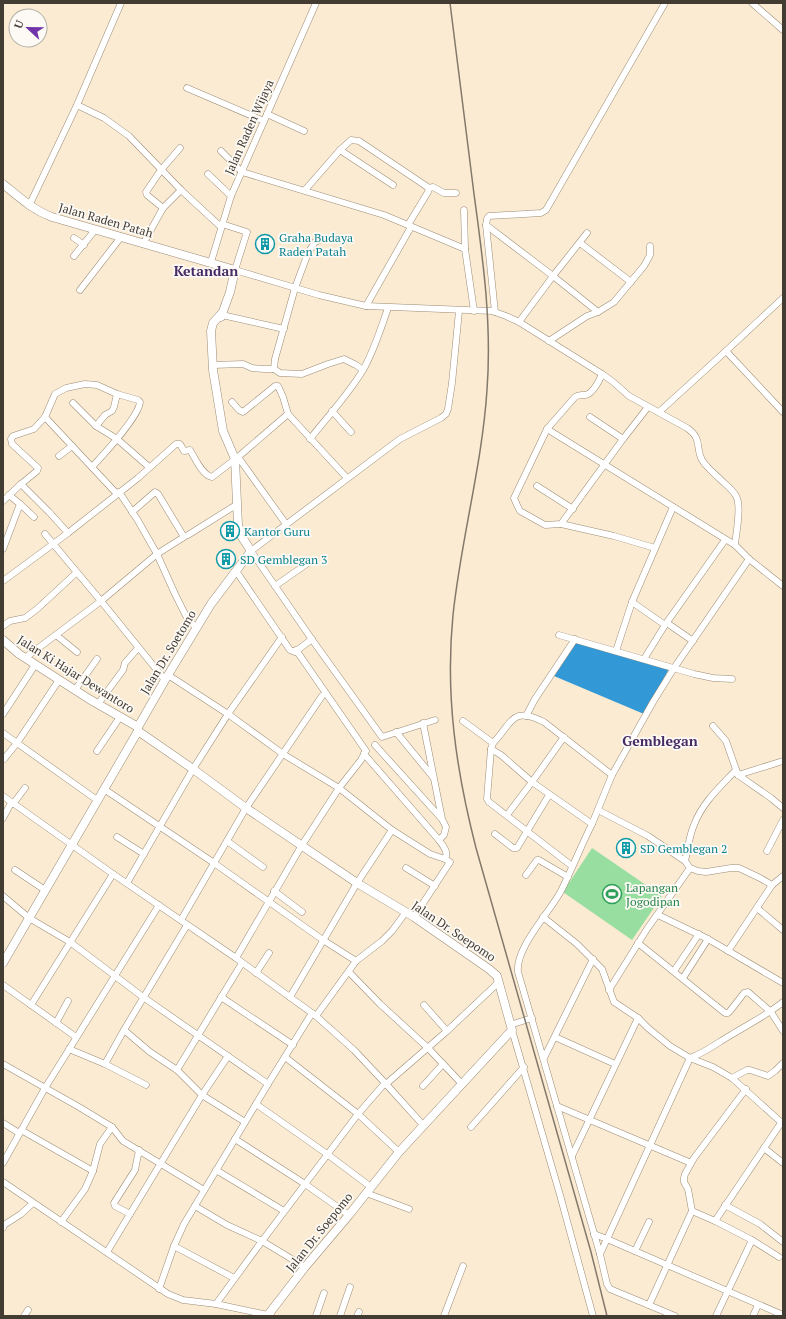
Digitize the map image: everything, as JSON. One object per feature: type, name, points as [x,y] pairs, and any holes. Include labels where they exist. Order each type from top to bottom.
[{"type":"street","points":[[29,206],[77,105],[121,3]]},
{"type":"street","name":"Jalan Raden Wijaya","points":[[211,262],[231,196],[316,3]]},
{"type":"street","points":[[495,312],[486,225],[489,216],[541,213],[546,210],[665,3]]},
{"type":"street","points":[[752,3],[783,30]]},
{"type":"street","points":[[187,88],[264,121]]},
{"type":"street","points":[[77,105],[104,118],[129,136],[181,190],[221,225],[248,232],[234,270],[229,296],[222,314],[213,323],[211,331],[213,364],[222,431],[236,458],[286,524]]},
{"type":"street","points":[[267,114],[304,131]]},
{"type":"street","points":[[305,190],[340,150],[351,140],[359,141],[429,188],[432,186],[444,193],[456,192]]},
{"type":"street","points":[[163,208],[147,195],[146,192],[161,170],[180,148]]},
{"type":"street","points":[[340,150],[393,185]]},
{"type":"street","points":[[221,151],[242,172],[384,214],[465,249]]},
{"type":"street","points":[[208,174],[231,196]]},
{"type":"street","name":"Jalan Raden Patah","points":[[3,184],[29,206],[52,217],[211,262],[234,270]]},
{"type":"street","points":[[366,306],[429,188]]},
{"type":"street","points":[[143,244],[163,208],[181,190]]},
{"type":"street","points":[[464,210],[465,249],[474,311]]},
{"type":"street","points":[[486,225],[598,312]]},
{"type":"street","points":[[74,256],[95,230]]},
{"type":"street","points":[[519,322],[553,276],[588,233]]},
{"type":"street","points":[[80,290],[121,237]]},
{"type":"street","points":[[74,238],[84,245]]},
{"type":"street","points":[[274,368],[275,359],[295,288],[308,253],[315,242],[321,239]]},
{"type":"street","points":[[580,243],[631,282]]},
{"type":"street","points":[[549,341],[587,316],[598,312],[614,302],[644,266],[650,255],[650,246]]},
{"type":"street","points":[[234,270],[295,288],[366,306],[495,312],[519,322],[602,374],[629,396],[694,433],[697,438],[700,456],[704,464],[736,496],[738,507],[735,545]]},
{"type":"street","points":[[659,412],[783,298]]},
{"type":"street","points":[[310,439],[354,385],[363,370],[388,308]]},
{"type":"street","points":[[251,551],[400,439],[446,414],[452,383],[459,311]]},
{"type":"street","points":[[222,314],[284,328]]},
{"type":"street","points":[[726,351],[783,412]]},
{"type":"street","points":[[274,368],[280,373],[302,374],[344,359],[363,370]]},
{"type":"street","points":[[213,364],[242,364],[252,368],[264,370],[274,368]]},
{"type":"street","points":[[602,374],[598,383],[590,393],[575,397],[548,429],[514,498],[516,505],[520,511],[545,525],[561,524],[614,536],[655,548]]},
{"type":"street","points":[[3,501],[37,471],[38,468],[12,444],[11,439],[13,436],[34,429],[45,416],[55,394],[66,388],[85,384],[97,385],[140,402],[138,410],[117,439],[92,467]]},
{"type":"street","points":[[232,402],[239,410],[243,412],[277,385],[288,414],[347,478]]},
{"type":"street","points":[[96,426],[105,415],[112,411],[117,394]]},
{"type":"street","points":[[73,403],[96,426],[117,439],[149,467]]},
{"type":"street","points":[[561,524],[604,464],[648,407]]},
{"type":"street","points":[[332,411],[351,432]]},
{"type":"street","points":[[3,581],[68,533],[178,443],[184,451],[190,450],[201,468],[210,477],[215,476],[288,414]]},
{"type":"street","points":[[45,416],[118,493],[132,512],[157,554],[186,616],[196,628]]},
{"type":"street","points":[[590,417],[623,439]]},
{"type":"street","points":[[548,429],[735,545],[749,559],[783,586]]},
{"type":"street","points":[[59,456],[72,446]]},
{"type":"street","points":[[236,458],[236,505],[240,534],[382,737]]},
{"type":"street","points":[[21,484],[68,533]]},
{"type":"street","points":[[537,486],[573,509]]},
{"type":"street","points":[[25,658],[101,601],[157,554],[184,537],[158,494],[155,492],[132,512]]},
{"type":"street","points":[[9,495],[34,517]]},
{"type":"street","points":[[3,549],[20,504]]},
{"type":"street","points":[[188,535],[236,505]]},
{"type":"street","points":[[616,651],[632,602],[673,507]]},
{"type":"street","points":[[45,534],[138,648],[166,677],[228,714],[283,754],[339,788],[392,830],[430,854],[450,862],[414,917]]},
{"type":"street","points":[[644,659],[666,624],[726,540]]},
{"type":"street","name":"Jalan Dr. Soetomo","points":[[3,962],[72,845],[166,677],[218,594],[251,551]]},
{"type":"street","points":[[675,1316],[610,1289],[607,1284],[600,1254],[518,967],[522,955],[537,925],[557,898],[568,877],[612,775],[649,709],[674,668],[749,559]]},
{"type":"street","points":[[275,586],[308,563]]},
{"type":"street","points":[[236,571],[290,650],[294,652],[312,639]]},
{"type":"street","points":[[3,626],[10,621],[26,618],[76,573]]},
{"type":"street","points":[[632,602],[693,641]]},
{"type":"street","points":[[56,635],[77,652]]},
{"type":"street","points":[[559,635],[713,678],[732,679]]},
{"type":"street","points":[[127,883],[193,769],[228,714],[282,637]]},
{"type":"street","points":[[526,716],[535,699],[575,639]]},
{"type":"street","name":"Jalan Ki Hajar Dewantoro","points":[[4,643],[35,665],[138,729]]},
{"type":"street","points":[[98,704],[123,670],[125,663],[138,648]]},
{"type":"street","points":[[296,650],[365,752],[439,840],[446,851],[445,859]]},
{"type":"street","points":[[75,690],[98,659]]},
{"type":"street","points":[[3,714],[35,665]]},
{"type":"street","points":[[4,759],[17,743],[59,680]]},
{"type":"street","points":[[181,920],[246,808],[322,696]]},
{"type":"street","points":[[572,866],[487,799],[492,746],[514,717],[526,716],[537,718],[564,737],[612,775]]},
{"type":"street","points":[[97,751],[120,717]]},
{"type":"street","points":[[236,958],[302,845],[339,788],[361,760],[365,752],[375,745],[382,737],[435,720]]},
{"type":"street","points":[[463,721],[532,782],[592,824]]},
{"type":"street","points":[[423,723],[442,819],[446,827],[444,835],[439,840]]},
{"type":"street","points":[[713,726],[726,741],[737,773],[783,808]]},
{"type":"street","name":"Jalan Dr. Soepomo","points":[[138,729],[246,808],[356,883],[414,917],[489,969],[497,976],[511,1027],[462,1084],[399,1152],[305,1267],[269,1316]]},
{"type":"street","points":[[396,732],[434,779]]},
{"type":"street","points":[[3,733],[97,800]]},
{"type":"street","points":[[507,815],[564,737]]},
{"type":"street","points":[[375,745],[442,819]]},
{"type":"street","points":[[685,861],[693,826],[699,814],[713,794],[737,773],[783,761]]},
{"type":"street","points":[[3,818],[25,788]]},
{"type":"street","points":[[104,789],[214,863],[323,940],[356,961]]},
{"type":"street","points":[[495,834],[516,849],[549,795]]},
{"type":"street","points":[[3,796],[12,804],[236,958],[314,1015],[354,1050],[386,1083],[423,1125]]},
{"type":"street","points":[[598,810],[648,836],[685,861],[690,868],[706,872],[739,868],[772,885]]},
{"type":"street","points":[[767,851],[783,820]]},
{"type":"street","points":[[290,997],[356,883],[392,830]]},
{"type":"street","points":[[117,837],[144,854]]},
{"type":"street","points":[[227,841],[263,867]]},
{"type":"street","points":[[526,875],[537,860],[539,860],[568,877]]},
{"type":"street","points":[[406,868],[435,886]]},
{"type":"street","points":[[609,990],[638,943],[690,868]]},
{"type":"street","points":[[15,870],[45,890]]},
{"type":"street","points":[[31,1005],[113,874]]},
{"type":"street","points":[[728,951],[772,885],[783,876]]},
{"type":"street","points":[[274,891],[302,912]]},
{"type":"street","points":[[3,896],[29,918],[70,942],[198,1036],[268,1084]]},
{"type":"street","points":[[3,1163],[45,1088],[159,905]]},
{"type":"street","points":[[757,908],[783,930]]},
{"type":"street","points":[[159,1289],[174,1246],[184,1224],[285,1057],[314,1015],[349,972],[356,961],[382,941],[392,931],[406,912]]},
{"type":"street","points":[[658,915],[699,934],[783,983]]},
{"type":"street","points":[[543,917],[577,944],[602,969],[614,1002],[638,1018],[670,1046],[690,1058],[713,1067],[732,1078],[746,1089],[782,1124],[715,1221]]},
{"type":"street","points":[[105,1064],[187,925]]},
{"type":"street","points":[[674,971],[699,934]]},
{"type":"street","points":[[683,978],[708,939]]},
{"type":"street","points":[[638,943],[725,1013],[728,1014],[744,993],[746,992],[751,994],[771,1012],[783,1031]]},
{"type":"street","points":[[256,973],[269,953]]},
{"type":"street","points":[[544,1058],[593,959]]},
{"type":"street","points":[[177,1070],[242,963]]},
{"type":"street","points":[[349,972],[380,1004],[428,1048],[462,1084]]},
{"type":"street","points":[[216,1304],[284,1211],[358,1114],[386,1083],[428,1048],[499,982]]},
{"type":"street","points":[[3,985],[76,1038]]},
{"type":"street","points":[[221,997],[293,1045]]},
{"type":"street","points":[[56,1023],[68,1001]]},
{"type":"street","points":[[600,1254],[690,1058],[702,1054],[729,1036],[771,1012],[783,1002]]},
{"type":"street","points":[[424,1005],[447,1031]]},
{"type":"street","points":[[532,1018],[511,1027],[524,1067],[593,1316]]},
{"type":"street","points":[[572,1156],[638,1018]]},
{"type":"street","points":[[124,1030],[150,1052],[177,1070],[202,1095],[245,1122]]},
{"type":"street","points":[[555,1037],[615,1064]]},
{"type":"street","points":[[69,1049],[105,1064],[146,1085]]},
{"type":"street","points":[[107,1252],[202,1095],[228,1056]]},
{"type":"street","points":[[285,1057],[358,1114],[399,1152]]},
{"type":"street","points":[[732,1078],[747,1070],[768,1076],[783,1063]]},
{"type":"street","points":[[3,1064],[112,1127],[120,1139],[204,1190]]},
{"type":"street","points":[[423,1086],[443,1064]]},
{"type":"street","points":[[471,1127],[524,1067]]},
{"type":"street","points":[[650,1305],[692,1211],[688,1188],[684,1178],[691,1163],[746,1089]]},
{"type":"street","points":[[256,1104],[327,1154],[369,1190],[409,1209]]},
{"type":"street","points":[[557,1106],[691,1163]]},
{"type":"street","points":[[3,1123],[93,1171]]},
{"type":"street","points":[[61,1222],[85,1189],[93,1171],[100,1144],[112,1127]]},
{"type":"street","points":[[235,1139],[305,1184],[349,1215]]},
{"type":"street","points":[[764,1148],[783,1162]]},
{"type":"street","points":[[130,1214],[114,1204],[135,1170],[138,1150]]},
{"type":"street","points":[[216,1170],[284,1211]]},
{"type":"street","points":[[3,1182],[168,1294],[183,1300],[216,1304],[269,1316]]},
{"type":"street","points":[[3,1228],[4,1225],[21,1214],[33,1203]]},
{"type":"street","points":[[725,1205],[760,1224],[782,1240]]},
{"type":"street","points":[[195,1206],[227,1225],[262,1241],[305,1267]]},
{"type":"street","points":[[692,1211],[752,1240],[779,1257]]},
{"type":"street","points":[[635,1251],[649,1222]]},
{"type":"street","points":[[594,1234],[758,1305],[783,1314]]},
{"type":"street","points":[[716,1316],[752,1240]]},
{"type":"street","points":[[174,1246],[234,1278]]},
{"type":"street","points":[[444,1316],[462,1266]]},
{"type":"street","points":[[340,1316],[350,1287]]},
{"type":"street","points":[[316,1316],[324,1294]]},
{"type":"street","points":[[753,1316],[758,1305]]},
{"type":"street","points":[[24,1316],[28,1310]]},
{"type":"green space","name":"Lapangan Jogodipan","points":[[592,848],[662,896],[632,940],[563,892]]},
{"type":"water","points":[[577,640],[669,669],[644,714],[554,676]]},
{"type":"railway","points":[[450,3],[486,292],[488,340],[487,390],[481,447],[461,558],[453,615],[450,674],[454,732],[463,790],[476,848],[591,1252],[607,1316]]},
{"type":"place","name":"Graha Budaya Raden Patah","points":[[265,244]]},
{"type":"place","name":"Kantor Guru","points":[[230,531]]},
{"type":"place","name":"SD Gemblegan 3","points":[[226,559]]},
{"type":"place","name":"SD Gemblegan 2","points":[[626,848]]},
{"type":"place","name":"Lapangan Jogodipan","points":[[612,894]]},
{"type":"district","name":"Ketandan","points":[[206,270]]},
{"type":"district","name":"Gemblegan","points":[[660,740]]}]
